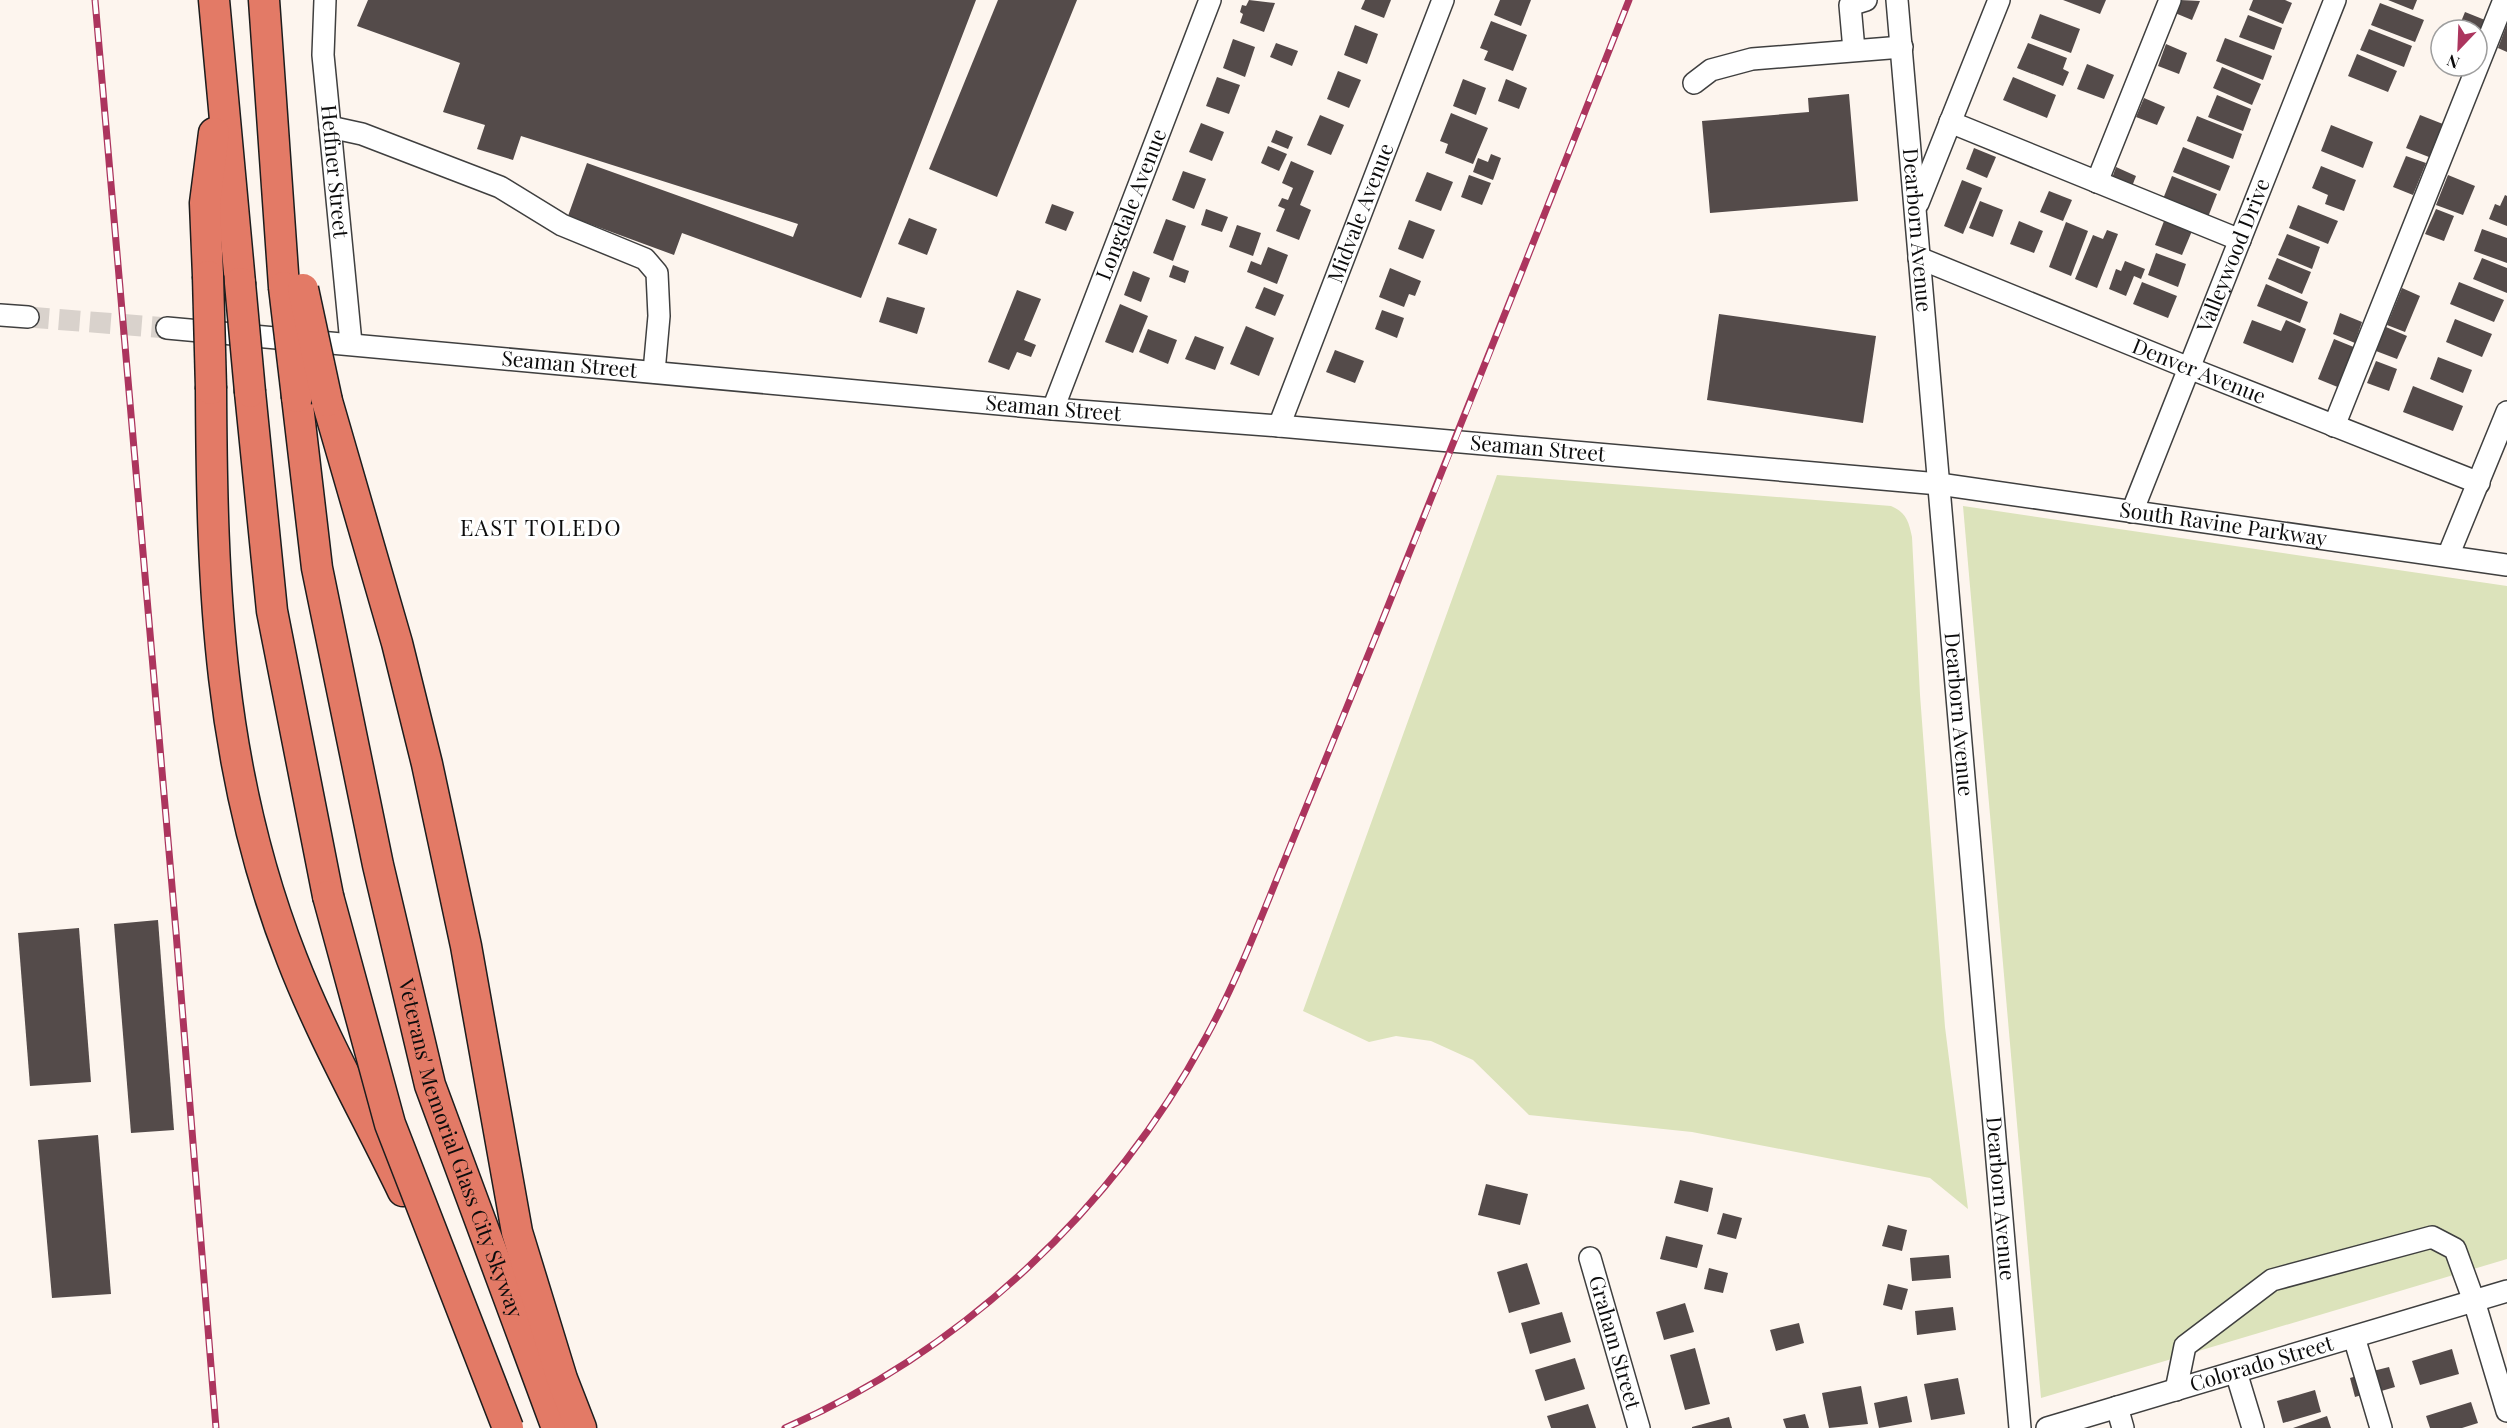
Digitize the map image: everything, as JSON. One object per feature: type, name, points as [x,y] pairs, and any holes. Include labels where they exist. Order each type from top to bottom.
[{"type":"highway","points":[[214,0],[272,611],[328,896],[390,1124],[508,1428]]},
{"type":"highway","points":[[264,0],[290,282],[397,643],[448,856],[517,1232],[562,1379],[581,1428]]},
{"type":"highway","points":[[221,70],[205,203],[213,542],[219,646],[230,736],[263,873],[278,921],[307,995],[517,1428]]},
{"type":"highway","name":"Veterans' Memorial Glass City Skyway","points":[[290,282],[297,397],[317,568],[378,865],[430,1085],[557,1428]]},
{"type":"street","name":"Heffner Street","points":[[325,0],[323,55],[351,343]]},
{"type":"street","name":"Longdale Avenue","points":[[1053,409],[1209,0]]},
{"type":"street","name":"Midvale Avenue","points":[[1280,426],[1443,0]]},
{"type":"street","points":[[1854,50],[1850,5],[1866,0]]},
{"type":"street","name":"Dearborn Avenue","points":[[1898,0],[2020,1428]]},
{"type":"street","points":[[1917,206],[1999,0]]},
{"type":"street","points":[[2097,182],[2170,0]]},
{"type":"street","name":"Valleywood Drive","points":[[2132,512],[2335,0]]},
{"type":"street","points":[[2334,426],[2504,0]]},
{"type":"street","points":[[1694,83],[1711,70],[1752,59],[1902,46]]},
{"type":"street","points":[[1950,122],[2240,240]]},
{"type":"street","points":[[330,127],[362,134],[500,187],[562,225],[645,259],[657,273],[659,316],[654,372]]},
{"type":"street","name":"Denver Avenue","points":[[1919,258],[2479,483]]},
{"type":"street","points":[[0,315],[28,317]]},
{"type":"street","name":"Seaman Street","points":[[167,328],[351,343],[1053,409],[1280,426],[1939,484]]},
{"type":"street","points":[[2448,556],[2507,412]]},
{"type":"street","name":"South Ravine Parkway","points":[[1939,484],[2507,565]]},
{"type":"street","points":[[2176,1390],[2185,1346],[2272,1280],[2432,1237],[2455,1249],[2474,1301],[2507,1411]]},
{"type":"street","name":"Graham Street","points":[[1590,1258],[1640,1428]]},
{"type":"street","name":"Colorado Street","points":[[2047,1428],[2507,1291]]},
{"type":"street","points":[[2354,1337],[2381,1428]]},
{"type":"street","points":[[2236,1372],[2253,1428]]},
{"type":"street","points":[[2117,1407],[2123,1428]]},
{"type":"green space","points":[[1497,475],[1891,506],[1906,518],[1912,537],[1920,695],[1945,1027],[1968,1209],[1930,1178],[1692,1132],[1529,1115],[1473,1060],[1431,1041],[1396,1036],[1369,1042],[1303,1011]]},
{"type":"green space","points":[[1963,506],[2507,586],[2507,1259],[2041,1398]]},
{"type":"building","points":[[368,0],[976,0],[861,298],[682,233],[674,255],[568,216],[587,163],[793,237],[798,224],[521,136],[513,160],[477,149],[485,125],[443,112],[460,63],[357,26]]},
{"type":"building","points":[[998,0],[1077,0],[997,197],[929,169]]},
{"type":"building","points":[[1249,0],[1275,3],[1264,32],[1240,23],[1243,14],[1240,12],[1242,5],[1246,6]]},
{"type":"building","points":[[1365,0],[1391,0],[1384,18],[1361,9]]},
{"type":"building","points":[[1500,0],[1531,0],[1521,26],[1494,15]]},
{"type":"building","points":[[2063,0],[2106,0],[2100,14]]},
{"type":"building","points":[[2180,0],[2200,1],[2192,20],[2175,13]]},
{"type":"building","points":[[2253,0],[2285,0],[2292,3],[2283,24],[2249,10]]},
{"type":"building","points":[[2388,0],[2417,0],[2413,10]]},
{"type":"building","points":[[2380,3],[2424,20],[2415,42],[2371,25]]},
{"type":"building","points":[[2465,12],[2480,18],[2463,18]]},
{"type":"building","points":[[2040,14],[2080,29],[2071,53],[2031,38]]},
{"type":"building","points":[[2248,15],[2282,28],[2274,50],[2239,37]]},
{"type":"building","points":[[1491,21],[1527,35],[1513,71],[1484,60],[1488,51],[1480,48]]},
{"type":"building","points":[[2507,24],[2507,52],[2498,48]]},
{"type":"building","points":[[1355,25],[1378,34],[1367,64],[1344,55]]},
{"type":"building","points":[[2369,29],[2412,46],[2404,67],[2360,50]]},
{"type":"building","points":[[2225,38],[2272,56],[2263,80],[2216,61]]},
{"type":"building","points":[[1233,39],[1255,47],[1245,77],[1223,68]]},
{"type":"building","points":[[1276,43],[1298,51],[1292,66],[1270,57]]},
{"type":"building","points":[[2028,43],[2067,58],[2063,69],[2069,72],[2063,86],[2017,68]]},
{"type":"building","points":[[2166,44],[2187,53],[2179,74],[2158,66]]},
{"type":"building","points":[[2357,54],[2397,71],[2388,92],[2348,76]]},
{"type":"building","points":[[2087,64],[2114,75],[2104,99],[2077,89]]},
{"type":"building","points":[[2222,67],[2261,84],[2252,105],[2213,88]]},
{"type":"building","points":[[1338,71],[1361,80],[1349,108],[1327,99]]},
{"type":"building","points":[[1217,77],[1240,85],[1229,114],[1206,106]]},
{"type":"building","points":[[2013,77],[2056,95],[2047,118],[2003,100]]},
{"type":"building","points":[[1463,79],[1486,88],[1476,115],[1453,106]]},
{"type":"building","points":[[1506,79],[1527,88],[1519,109],[1498,101]]},
{"type":"building","points":[[1849,94],[1858,201],[1710,213],[1702,121],[1809,112],[1808,98]]},
{"type":"building","points":[[2217,95],[2251,109],[2243,131],[2208,117]]},
{"type":"building","points":[[2144,98],[2165,107],[2157,125],[2136,117]]},
{"type":"building","points":[[1451,113],[1488,128],[1473,164],[1445,153],[1448,144],[1440,141]]},
{"type":"building","points":[[1320,115],[1344,125],[1331,155],[1307,145]]},
{"type":"building","points":[[2420,115],[2448,126],[2434,159],[2406,148]]},
{"type":"building","points":[[2197,116],[2242,134],[2233,159],[2187,141]]},
{"type":"building","points":[[1201,123],[1224,132],[1212,161],[1189,152]]},
{"type":"building","points":[[2331,125],[2373,142],[2363,168],[2321,151]]},
{"type":"building","points":[[1276,130],[1293,137],[1288,149],[1271,142]]},
{"type":"building","points":[[1268,146],[1287,154],[1279,171],[1261,163]]},
{"type":"building","points":[[2183,147],[2230,166],[2220,191],[2173,172]]},
{"type":"building","points":[[1974,148],[1996,157],[1987,178],[1966,169]]},
{"type":"building","points":[[1491,154],[1501,158],[1493,180],[1473,172],[1478,158],[1488,162]]},
{"type":"building","points":[[2406,156],[2426,163],[2413,195],[2393,187]]},
{"type":"building","points":[[1291,161],[1314,171],[1300,205],[1311,210],[1299,240],[1276,231],[1285,209],[1278,206],[1282,198],[1288,200],[1293,188],[1282,183]]},
{"type":"building","points":[[2321,166],[2356,180],[2344,211],[2325,204],[2328,195],[2312,188]]},
{"type":"building","points":[[2116,167],[2136,176],[2131,189],[2111,181]]},
{"type":"building","points":[[1183,171],[1206,179],[1194,209],[1172,200]]},
{"type":"building","points":[[1427,172],[1453,182],[1441,211],[1415,201]]},
{"type":"building","points":[[1469,175],[1491,183],[1482,205],[1461,197]]},
{"type":"building","points":[[2448,175],[2475,186],[2463,215],[2436,205]]},
{"type":"building","points":[[2172,176],[2217,194],[2208,217],[2163,199]]},
{"type":"building","points":[[1962,180],[1982,188],[1963,234],[1944,226]]},
{"type":"building","points":[[2049,191],[2072,200],[2063,221],[2040,212]]},
{"type":"building","points":[[2505,195],[2507,196],[2507,226],[2489,219],[2495,204],[2500,206]]},
{"type":"building","points":[[1980,201],[2003,210],[1993,237],[1969,228]]},
{"type":"building","points":[[1052,204],[1074,212],[1066,231],[1045,223]]},
{"type":"building","points":[[2298,205],[2338,221],[2328,244],[2289,228]]},
{"type":"building","points":[[1206,209],[1228,217],[1222,232],[1201,225]]},
{"type":"building","points":[[2436,209],[2454,216],[2444,241],[2425,234]]},
{"type":"building","points":[[909,218],[937,229],[927,255],[898,244]]},
{"type":"building","points":[[1166,219],[1186,226],[1173,261],[1153,253]]},
{"type":"building","points":[[1409,220],[1435,230],[1423,259],[1398,249]]},
{"type":"building","points":[[2019,221],[2043,231],[2034,253],[2010,244]]},
{"type":"building","points":[[2164,221],[2192,231],[2182,255],[2155,245]]},
{"type":"building","points":[[2066,222],[2088,231],[2071,276],[2049,267]]},
{"type":"building","points":[[1237,225],[1261,233],[1253,256],[1229,247]]},
{"type":"building","points":[[2482,229],[2507,238],[2507,263],[2474,251]]},
{"type":"building","points":[[2107,230],[2118,234],[2097,288],[2075,279],[2093,235],[2103,239]]},
{"type":"building","points":[[2287,234],[2320,247],[2312,269],[2278,255]]},
{"type":"building","points":[[1268,247],[1288,255],[1277,284],[1247,272],[1251,261],[1261,265]]},
{"type":"building","points":[[2156,253],[2186,264],[2178,287],[2148,275]]},
{"type":"building","points":[[2277,258],[2311,272],[2302,294],[2268,279]]},
{"type":"building","points":[[2482,258],[2507,268],[2507,293],[2473,279]]},
{"type":"building","points":[[2125,261],[2145,269],[2141,279],[2134,276],[2126,296],[2109,289],[2116,269],[2121,271]]},
{"type":"building","points":[[1173,265],[1189,271],[1185,283],[1169,277]]},
{"type":"building","points":[[1390,268],[1421,281],[1415,296],[1409,294],[1404,307],[1379,297]]},
{"type":"building","points":[[1133,271],[1150,278],[1141,302],[1124,295]]},
{"type":"building","points":[[2142,282],[2177,296],[2168,318],[2133,304]]},
{"type":"building","points":[[2459,282],[2504,300],[2494,322],[2450,304]]},
{"type":"building","points":[[2266,284],[2308,302],[2300,323],[2257,306]]},
{"type":"building","points":[[1264,287],[1284,295],[1275,316],[1255,308]]},
{"type":"building","points":[[2402,288],[2420,296],[2405,332],[2387,325]]},
{"type":"building","points":[[1017,290],[1041,299],[1024,340],[1036,345],[1031,357],[1017,352],[1009,370],[988,362]]},
{"type":"building","points":[[887,297],[925,308],[917,334],[879,322]]},
{"type":"building","points":[[1120,304],[1148,316],[1133,353],[1105,342]]},
{"type":"building","points":[[1382,310],[1404,318],[1397,338],[1375,329]]},
{"type":"building","points":[[2340,313],[2362,322],[2355,343],[2333,334]]},
{"type":"building","points":[[1719,314],[1876,336],[1863,423],[1707,400]]},
{"type":"building","points":[[2455,319],[2492,334],[2482,357],[2446,342]]},
{"type":"building","points":[[2252,320],[2281,331],[2286,320],[2306,329],[2293,363],[2243,343]]},
{"type":"building","points":[[1246,326],[1274,338],[1259,376],[1230,364]]},
{"type":"building","points":[[2386,327],[2407,336],[2397,359],[2376,351]]},
{"type":"building","points":[[1148,329],[1177,340],[1168,364],[1139,352]]},
{"type":"building","points":[[1195,336],[1224,347],[1215,370],[1185,359]]},
{"type":"building","points":[[2334,339],[2356,348],[2340,388],[2318,379]]},
{"type":"building","points":[[1335,350],[1364,361],[1355,383],[1326,372]]},
{"type":"building","points":[[2438,357],[2472,370],[2463,393],[2430,379]]},
{"type":"building","points":[[2376,361],[2397,369],[2389,391],[2367,383]]},
{"type":"building","points":[[2413,386],[2463,406],[2453,431],[2403,412]]},
{"type":"building","points":[[158,920],[174,1130],[131,1133],[114,924]]},
{"type":"building","points":[[79,928],[91,1082],[30,1086],[18,933]]},
{"type":"building","points":[[98,1135],[111,1294],[52,1298],[38,1140]]},
{"type":"building","points":[[1680,1180],[1713,1188],[1708,1212],[1674,1203]]},
{"type":"building","points":[[1486,1184],[1528,1194],[1520,1225],[1478,1215]]},
{"type":"building","points":[[1723,1213],[1742,1218],[1736,1239],[1717,1234]]},
{"type":"building","points":[[1888,1225],[1907,1230],[1902,1251],[1882,1246]]},
{"type":"building","points":[[1666,1236],[1703,1245],[1697,1268],[1660,1259]]},
{"type":"building","points":[[1949,1255],[1951,1278],[1912,1281],[1910,1258]]},
{"type":"building","points":[[1527,1263],[1540,1304],[1509,1313],[1497,1272]]},
{"type":"building","points":[[1709,1268],[1728,1273],[1723,1293],[1704,1289]]},
{"type":"building","points":[[1888,1284],[1908,1289],[1902,1310],[1883,1305]]},
{"type":"building","points":[[1685,1303],[1694,1332],[1664,1340],[1656,1312]]},
{"type":"building","points":[[1953,1307],[1956,1330],[1917,1335],[1915,1311]]},
{"type":"building","points":[[1562,1312],[1571,1342],[1530,1354],[1521,1323]]},
{"type":"building","points":[[1799,1323],[1804,1343],[1776,1351],[1770,1330]]},
{"type":"building","points":[[1695,1348],[1710,1404],[1685,1410],[1670,1355]]},
{"type":"building","points":[[2452,1349],[2459,1374],[2420,1385],[2412,1361]]},
{"type":"building","points":[[1575,1358],[1585,1389],[1545,1401],[1535,1370]]},
{"type":"building","points":[[2389,1367],[2395,1387],[2378,1392],[2373,1371]]},
{"type":"building","points":[[2360,1375],[2365,1394],[2355,1397],[2350,1378]]},
{"type":"building","points":[[1958,1378],[1965,1414],[1931,1420],[1924,1384]]},
{"type":"building","points":[[1861,1386],[1868,1424],[1829,1428],[1822,1393]]},
{"type":"building","points":[[2315,1390],[2321,1412],[2283,1423],[2277,1401]]},
{"type":"building","points":[[1907,1396],[1912,1422],[1879,1428],[1874,1403]]},
{"type":"building","points":[[2471,1402],[2478,1423],[2462,1428],[2430,1428],[2426,1416]]},
{"type":"building","points":[[1588,1404],[1596,1428],[1551,1428],[1547,1416]]},
{"type":"building","points":[[1805,1414],[1809,1428],[1786,1428],[1783,1419]]},
{"type":"building","points":[[2327,1416],[2331,1428],[2293,1428]]},
{"type":"building","points":[[1729,1417],[1732,1428],[1692,1428],[1692,1427]]},
{"type":"tunnel","points":[[28,317],[167,328]]},
{"type":"railway","points":[[95,0],[176,932],[216,1428]]},
{"type":"railway","points":[[785,1428],[850,1396],[912,1359],[971,1316],[1027,1268],[1078,1216],[1125,1161],[1168,1101],[1205,1039],[1238,973],[1266,905],[1629,0]]},
{"type":"district","name":"EAST TOLEDO","points":[[541,528]]}]
